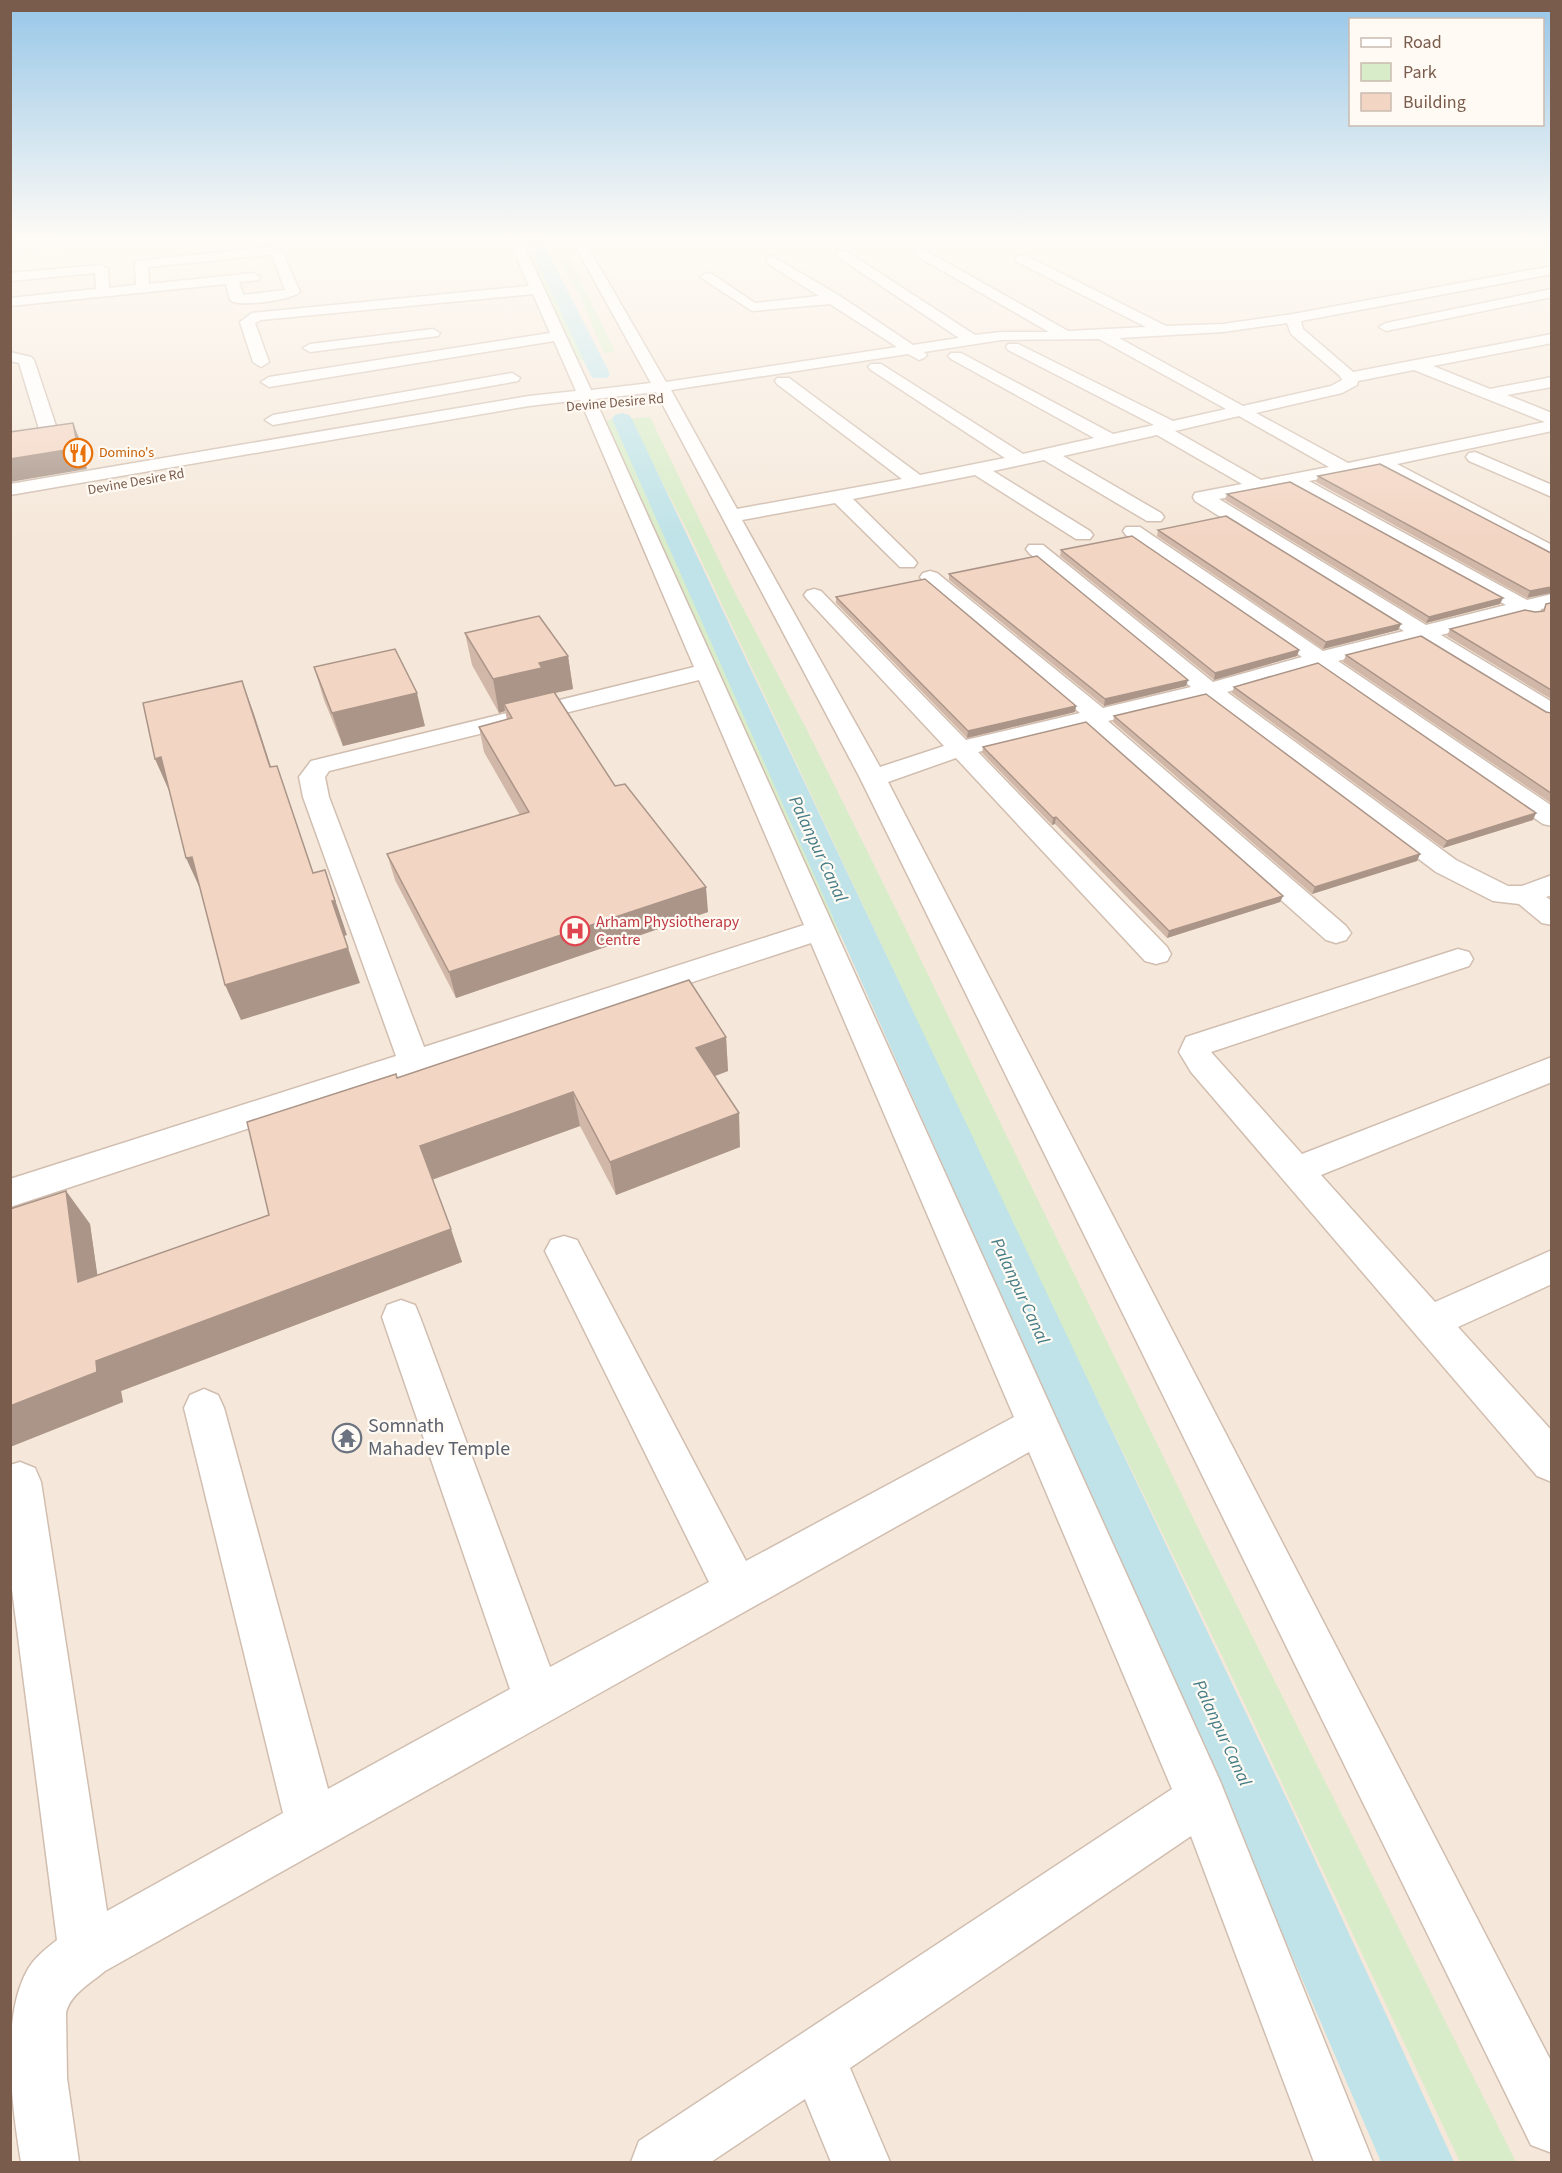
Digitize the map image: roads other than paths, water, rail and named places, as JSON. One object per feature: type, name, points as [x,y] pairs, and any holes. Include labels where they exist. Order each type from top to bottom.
[{"type":"street","points":[[252,336],[261,362]]},
{"type":"street","points":[[348,336],[351,343]]},
{"type":"street","points":[[310,348],[407,336]]},
{"type":"street","points":[[269,382],[470,349],[499,336]]},
{"type":"street","points":[[557,336],[587,399],[707,671],[1202,1799],[1343,2163]]},
{"type":"street","points":[[632,336],[873,778],[1551,2124]]},
{"type":"street","points":[[892,336],[928,360]]},
{"type":"street","points":[[967,336],[972,340]]},
{"type":"street","name":"Devine Desire Rd","points":[[664,393],[911,349],[998,336]]},
{"type":"street","name":"Devine Desire Rd","points":[[1018,336],[1042,337]]},
{"type":"street","points":[[1042,337],[1049,336]]},
{"type":"street","points":[[1105,336],[1243,410],[1344,468]]},
{"type":"street","points":[[730,516],[918,482],[1021,460],[1336,390],[1351,382],[1306,336]]},
{"type":"street","name":"Devine Desire Rd","points":[[10,490],[529,401],[664,393],[783,381],[1013,347],[1042,337]]},
{"type":"street","points":[[1349,378],[1551,338]]},
{"type":"street","points":[[1013,347],[1165,428],[1259,486]]},
{"type":"street","points":[[307,392],[484,363],[470,349]]},
{"type":"street","points":[[10,356],[26,360],[49,432]]},
{"type":"street","points":[[956,356],[1110,440]]},
{"type":"street","points":[[1416,365],[1551,419]]},
{"type":"street","points":[[876,368],[1021,460]]},
{"type":"street","points":[[490,369],[519,382],[529,401]]},
{"type":"street","points":[[273,420],[512,378]]},
{"type":"street","points":[[783,381],[918,482]]},
{"type":"street","points":[[1489,394],[1551,381]]},
{"type":"street","name":"Devine Desire Rd","points":[[10,504],[518,414],[587,399]]},
{"type":"street","points":[[1551,426],[1202,497],[1551,712]]},
{"type":"street","points":[[1047,454],[1154,517]]},
{"type":"street","points":[[1475,457],[1548,488]]},
{"type":"street","points":[[1380,462],[1551,553]]},
{"type":"street","points":[[978,469],[1083,535]]},
{"type":"street","points":[[1291,479],[1551,623]]},
{"type":"street","points":[[840,497],[907,563]]},
{"type":"street","points":[[1133,531],[1551,818]]},
{"type":"street","points":[[1036,549],[1209,690],[1446,866],[1503,895],[1526,895],[1551,884]]},
{"type":"street","points":[[930,577],[1094,717],[1336,933]]},
{"type":"street","points":[[814,595],[1156,954]]},
{"type":"street","points":[[873,778],[962,748],[1209,690],[1318,658],[1551,600]]},
{"type":"street","points":[[414,1062],[316,797],[312,777],[320,766],[707,671]]},
{"type":"street","points":[[1526,895],[1551,916]]},
{"type":"street","points":[[10,1193],[821,930]]},
{"type":"street","points":[[1458,958],[1197,1045],[1195,1052],[1202,1064],[1551,1462]]},
{"type":"street","points":[[1296,1171],[1551,1069]]},
{"type":"street","points":[[564,1251],[736,1589]]},
{"type":"street","points":[[1430,1322],[1551,1266]]},
{"type":"street","points":[[401,1317],[538,1700]]},
{"type":"street","points":[[204,1408],[312,1826]]},
{"type":"street","points":[[50,2163],[23,2035],[42,1997],[57,1976],[86,1952],[736,1589],[1038,1425]]},
{"type":"street","points":[[20,1482],[86,1952]]},
{"type":"street","points":[[660,2163],[1202,1799]]},
{"type":"street","points":[[816,2058],[861,2163]]},
{"type":"waterway","name":"Palanpur Canal","points":[[582,336],[600,374]]},
{"type":"waterway","name":"Palanpur Canal","points":[[622,419],[1271,1834],[1418,2162]]},
{"type":"place","name":"Domino's","points":[[78,453]]},
{"type":"place","name":"Arham Physiotherapy Centre","points":[[575,931]]},
{"type":"place","name":"Somnath Mahadev Temple","points":[[347,1438]]}]
